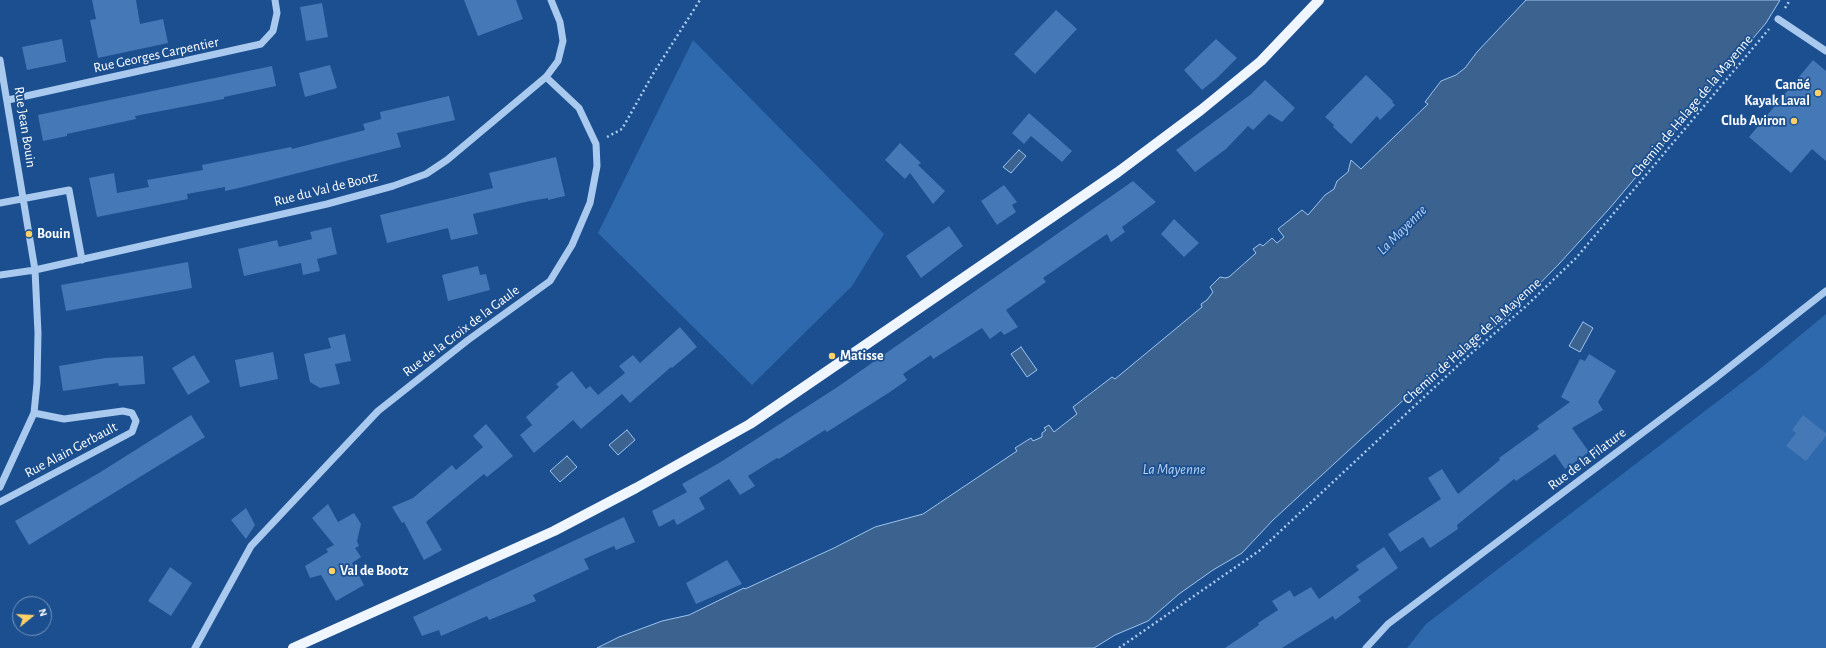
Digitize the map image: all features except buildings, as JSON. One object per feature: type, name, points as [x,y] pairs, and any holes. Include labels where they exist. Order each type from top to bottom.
[{"type":"main road","points":[[293,648],[554,531],[636,488],[750,424],[1105,180],[1188,119],[1261,61],[1319,0]]},
{"type":"street","name":"Rue Georges Carpentier","points":[[8,100],[261,44],[273,31],[277,13],[274,0]]},
{"type":"street","points":[[546,77],[558,61],[563,41],[560,22],[551,0]]},
{"type":"street","points":[[1778,19],[1826,51]]},
{"type":"street","name":"Rue Jean Bouin","points":[[0,60],[8,100],[35,270]]},
{"type":"street","name":"Rue de la Croix de la Gaule","points":[[195,648],[251,546],[378,411],[468,340],[550,282],[572,245],[590,204],[597,166],[596,144],[578,108],[546,77]]},
{"type":"street","name":"Rue du Val de Bootz","points":[[0,275],[35,270],[82,260],[327,204],[393,186],[426,174],[447,160],[546,77]]},
{"type":"street","points":[[0,203],[69,190],[82,260]]},
{"type":"street","name":"Rue Alain Gerbault","points":[[0,487],[34,413],[37,383],[38,333],[35,270]]},
{"type":"street","name":"Rue de la Filature","points":[[1366,648],[1388,624],[1713,380],[1826,291]]},
{"type":"street","name":"Rue Alain Gerbault","points":[[0,502],[132,432],[136,421],[132,413],[123,411],[64,419],[34,413]]},
{"type":"path","points":[[596,144],[622,129],[653,74],[700,0]]},
{"type":"path","name":"Chemin de Halage de la Mayenne","points":[[1119,648],[1259,551],[1467,357],[1531,302],[1576,258],[1778,19],[1790,0]]},
{"type":"shaded area","points":[[693,40],[884,234],[852,286],[752,385],[598,233]]},
{"type":"shaded area","points":[[1826,314],[1826,648],[1407,648],[1426,624],[1756,372]]},
{"type":"water","name":"La Mayenne","points":[[1526,0],[1780,0],[1766,23],[1609,209],[1559,264],[1502,322],[1460,348],[1273,520],[1242,553],[1213,570],[1179,594],[1148,621],[1115,635],[1094,648],[597,648],[619,637],[662,621],[689,615],[744,588],[745,589],[834,548],[875,527],[923,514],[1017,451],[1015,448],[1031,438],[1033,441],[1042,437],[1042,433],[1046,430],[1044,428],[1049,425],[1054,432],[1077,414],[1073,407],[1112,377],[1115,379],[1202,307],[1201,304],[1207,300],[1213,292],[1210,287],[1220,277],[1229,277],[1256,253],[1253,249],[1260,244],[1263,246],[1272,238],[1277,243],[1284,237],[1278,229],[1302,210],[1308,215],[1325,195],[1334,189],[1337,181],[1348,172],[1351,160],[1361,169],[1428,104],[1425,102],[1441,81],[1456,75],[1465,68],[1477,52]]},
{"type":"water","points":[[1019,150],[1026,156],[1011,173],[1003,167]]},
{"type":"water","points":[[1583,322],[1593,328],[1580,352],[1569,346]]},
{"type":"water","points":[[1021,347],[1037,370],[1027,377],[1011,354]]},
{"type":"water","points":[[627,430],[635,440],[618,455],[609,445]]},
{"type":"water","points":[[567,456],[577,467],[560,482],[550,471]]},
{"type":"place","name":"Canöé Kayak Laval","points":[[1818,93]]},
{"type":"place","name":"Club Aviron","points":[[1794,121]]},
{"type":"place","name":"Bouin","points":[[29,234]]},
{"type":"place","name":"Matisse","points":[[832,356]]},
{"type":"place","name":"Val de Bootz","points":[[332,571]]}]
